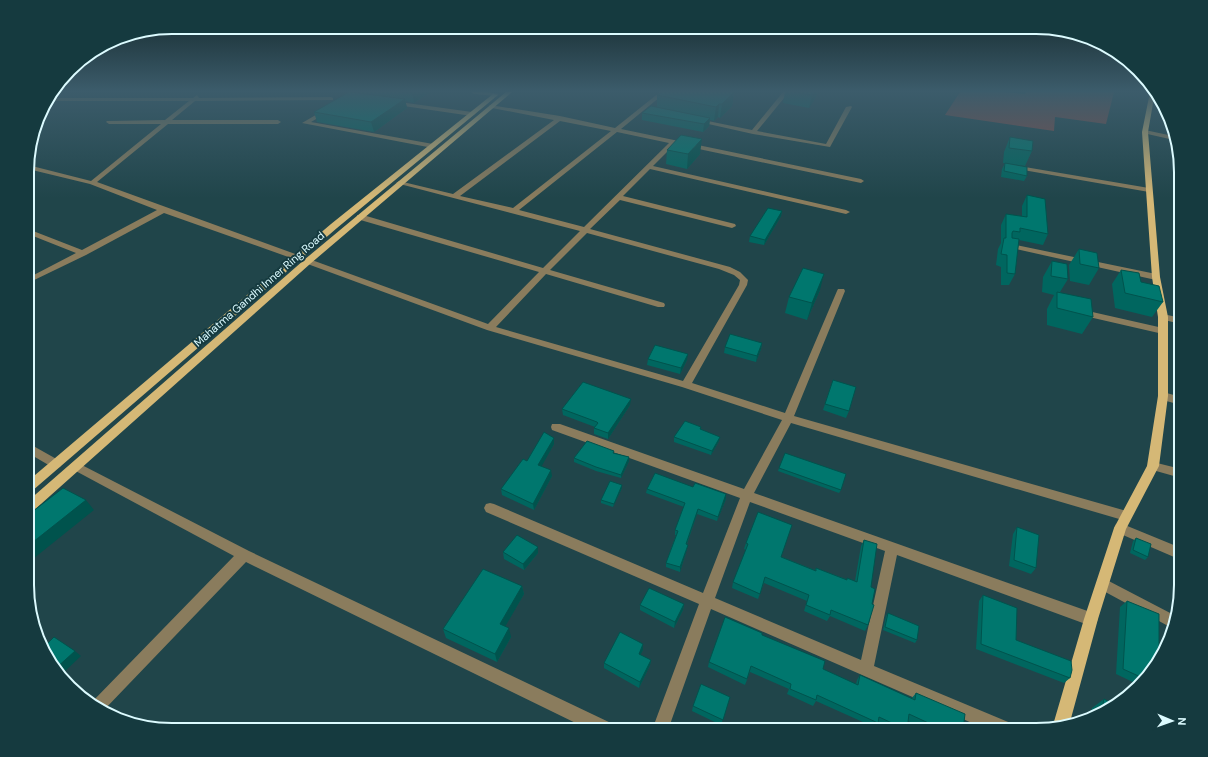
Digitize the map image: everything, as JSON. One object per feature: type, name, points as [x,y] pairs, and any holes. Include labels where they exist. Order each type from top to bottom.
[{"type":"main road","name":"Mahatma Gandhi Inner Ring Road","points":[[34,483],[297,257],[456,127]]},
{"type":"main road","name":"Mahatma Gandhi Inner Ring Road","points":[[34,503],[307,262],[466,127]]},
{"type":"main road","points":[[1062,720],[1091,619],[1120,528],[1153,466],[1163,396],[1163,317],[1156,277],[1147,127]]},
{"type":"street","points":[[92,183],[160,127]]},
{"type":"street","points":[[329,127],[433,146]]},
{"type":"street","points":[[455,196],[547,127]]},
{"type":"street","points":[[604,127],[861,181]]},
{"type":"street","points":[[514,211],[619,127]]},
{"type":"street","points":[[730,127],[828,146],[838,127]]},
{"type":"street","points":[[753,132],[757,127]]},
{"type":"street","points":[[1146,132],[1169,137]]},
{"type":"street","points":[[490,328],[544,271],[674,142]]},
{"type":"street","points":[[1004,166],[1150,190]]},
{"type":"street","points":[[649,167],[846,212]]},
{"type":"street","points":[[34,169],[92,183],[490,328],[686,385],[788,418],[1126,516]]},
{"type":"street","points":[[399,183],[514,211],[734,271],[741,275],[744,280],[743,285],[686,385]]},
{"type":"street","points":[[618,197],[732,226]]},
{"type":"street","points":[[34,278],[163,210]]},
{"type":"street","points":[[360,217],[661,305]]},
{"type":"street","points":[[34,233],[83,252]]},
{"type":"street","points":[[1011,246],[1156,277]]},
{"type":"street","points":[[662,723],[706,600],[747,495],[788,418],[841,291]]},
{"type":"street","points":[[1073,310],[1163,331]]},
{"type":"street","points":[[1163,317],[1174,319]]},
{"type":"street","points":[[1163,396],[1174,398]]},
{"type":"street","points":[[556,427],[1091,619]]},
{"type":"street","points":[[34,451],[56,464]]},
{"type":"street","points":[[76,466],[244,555],[592,723]]},
{"type":"street","points":[[1153,466],[1174,472]]},
{"type":"street","points":[[490,508],[991,723]]},
{"type":"street","points":[[1120,528],[1174,551]]},
{"type":"street","points":[[866,669],[892,547]]},
{"type":"street","points":[[101,703],[244,555]]},
{"type":"street","points":[[1103,584],[1169,620]]},
{"type":"shaded area","points":[[1029,127],[1054,127],[1054,131]]},
{"type":"building","points":[[681,135],[702,139],[688,154],[667,150]]},
{"type":"building","points":[[1010,137],[1033,141],[1032,151],[1009,148]]},
{"type":"building","points":[[1005,163],[1027,167],[1027,176],[1004,171]]},
{"type":"building","points":[[1027,195],[1045,199],[1048,234],[1020,228],[1020,232],[1013,231],[1012,238],[1019,239],[1015,274],[1007,273],[1007,255],[1001,254],[1004,238],[1006,238],[1006,214],[1027,217]]},
{"type":"building","points":[[768,208],[782,211],[765,240],[750,236]]},
{"type":"building","points":[[1079,249],[1097,253],[1099,268],[1080,264]]},
{"type":"building","points":[[1052,261],[1067,264],[1068,279],[1051,276]]},
{"type":"building","points":[[803,268],[824,274],[812,303],[789,297]]},
{"type":"building","points":[[1121,270],[1139,273],[1141,282],[1159,286],[1163,302],[1125,293]]},
{"type":"building","points":[[1057,292],[1091,299],[1093,317],[1057,308]]},
{"type":"building","points":[[730,334],[762,343],[757,356],[725,347]]},
{"type":"building","points":[[655,345],[688,354],[681,368],[648,359]]},
{"type":"building","points":[[833,380],[856,387],[849,411],[825,404]]},
{"type":"building","points":[[583,382],[631,399],[608,433],[594,428],[598,423],[597,422],[562,409]]},
{"type":"building","points":[[685,421],[720,437],[712,451],[674,437]]},
{"type":"building","points":[[544,432],[554,438],[538,465],[551,470],[533,504],[501,489],[523,459],[527,461]]},
{"type":"building","points":[[587,441],[614,451],[613,453],[629,457],[621,475],[574,458]]},
{"type":"building","points":[[785,453],[846,474],[841,490],[779,468]]},
{"type":"building","points":[[655,473],[693,487],[695,483],[726,494],[718,517],[698,509],[680,567],[666,563],[678,531],[675,530],[685,503],[647,489]]},
{"type":"building","points":[[610,481],[622,485],[614,504],[601,500]]},
{"type":"building","points":[[63,488],[86,500],[34,541],[34,510]]},
{"type":"building","points":[[758,512],[792,525],[781,557],[816,571],[816,568],[847,580],[847,578],[857,582],[864,540],[877,544],[871,587],[875,589],[872,604],[874,605],[868,625],[831,610],[830,615],[806,605],[809,595],[765,577],[760,594],[733,582],[748,544],[746,543]]},
{"type":"building","points":[[1017,527],[1039,535],[1036,568],[1014,560]]},
{"type":"building","points":[[517,535],[538,547],[523,564],[503,552]]},
{"type":"building","points":[[1136,538],[1151,544],[1148,557],[1133,550]]},
{"type":"building","points":[[483,569],[522,586],[500,624],[509,628],[495,654],[443,629]]},
{"type":"building","points":[[649,588],[684,604],[675,622],[640,605]]},
{"type":"building","points":[[983,595],[1017,608],[1016,640],[1071,661],[1072,670],[1070,678],[981,644]]},
{"type":"building","points":[[1127,601],[1159,614],[1159,648],[1151,662],[1140,676],[1123,669]]},
{"type":"building","points":[[888,613],[919,626],[917,640],[885,627]]},
{"type":"building","points":[[725,617],[762,633],[762,635],[825,661],[823,669],[858,685],[860,675],[915,700],[916,693],[965,714],[964,723],[928,723],[909,714],[908,723],[892,723],[879,717],[878,723],[817,695],[816,700],[790,689],[791,684],[751,666],[747,679],[709,662]]},
{"type":"building","points":[[620,632],[643,644],[639,654],[651,660],[640,682],[604,663]]},
{"type":"building","points":[[54,637],[75,651],[59,665],[47,644]]},
{"type":"building","points":[[701,684],[730,697],[723,720],[693,706]]},
{"type":"building","points":[[1104,699],[1110,702],[1105,705],[1102,706]]}]
